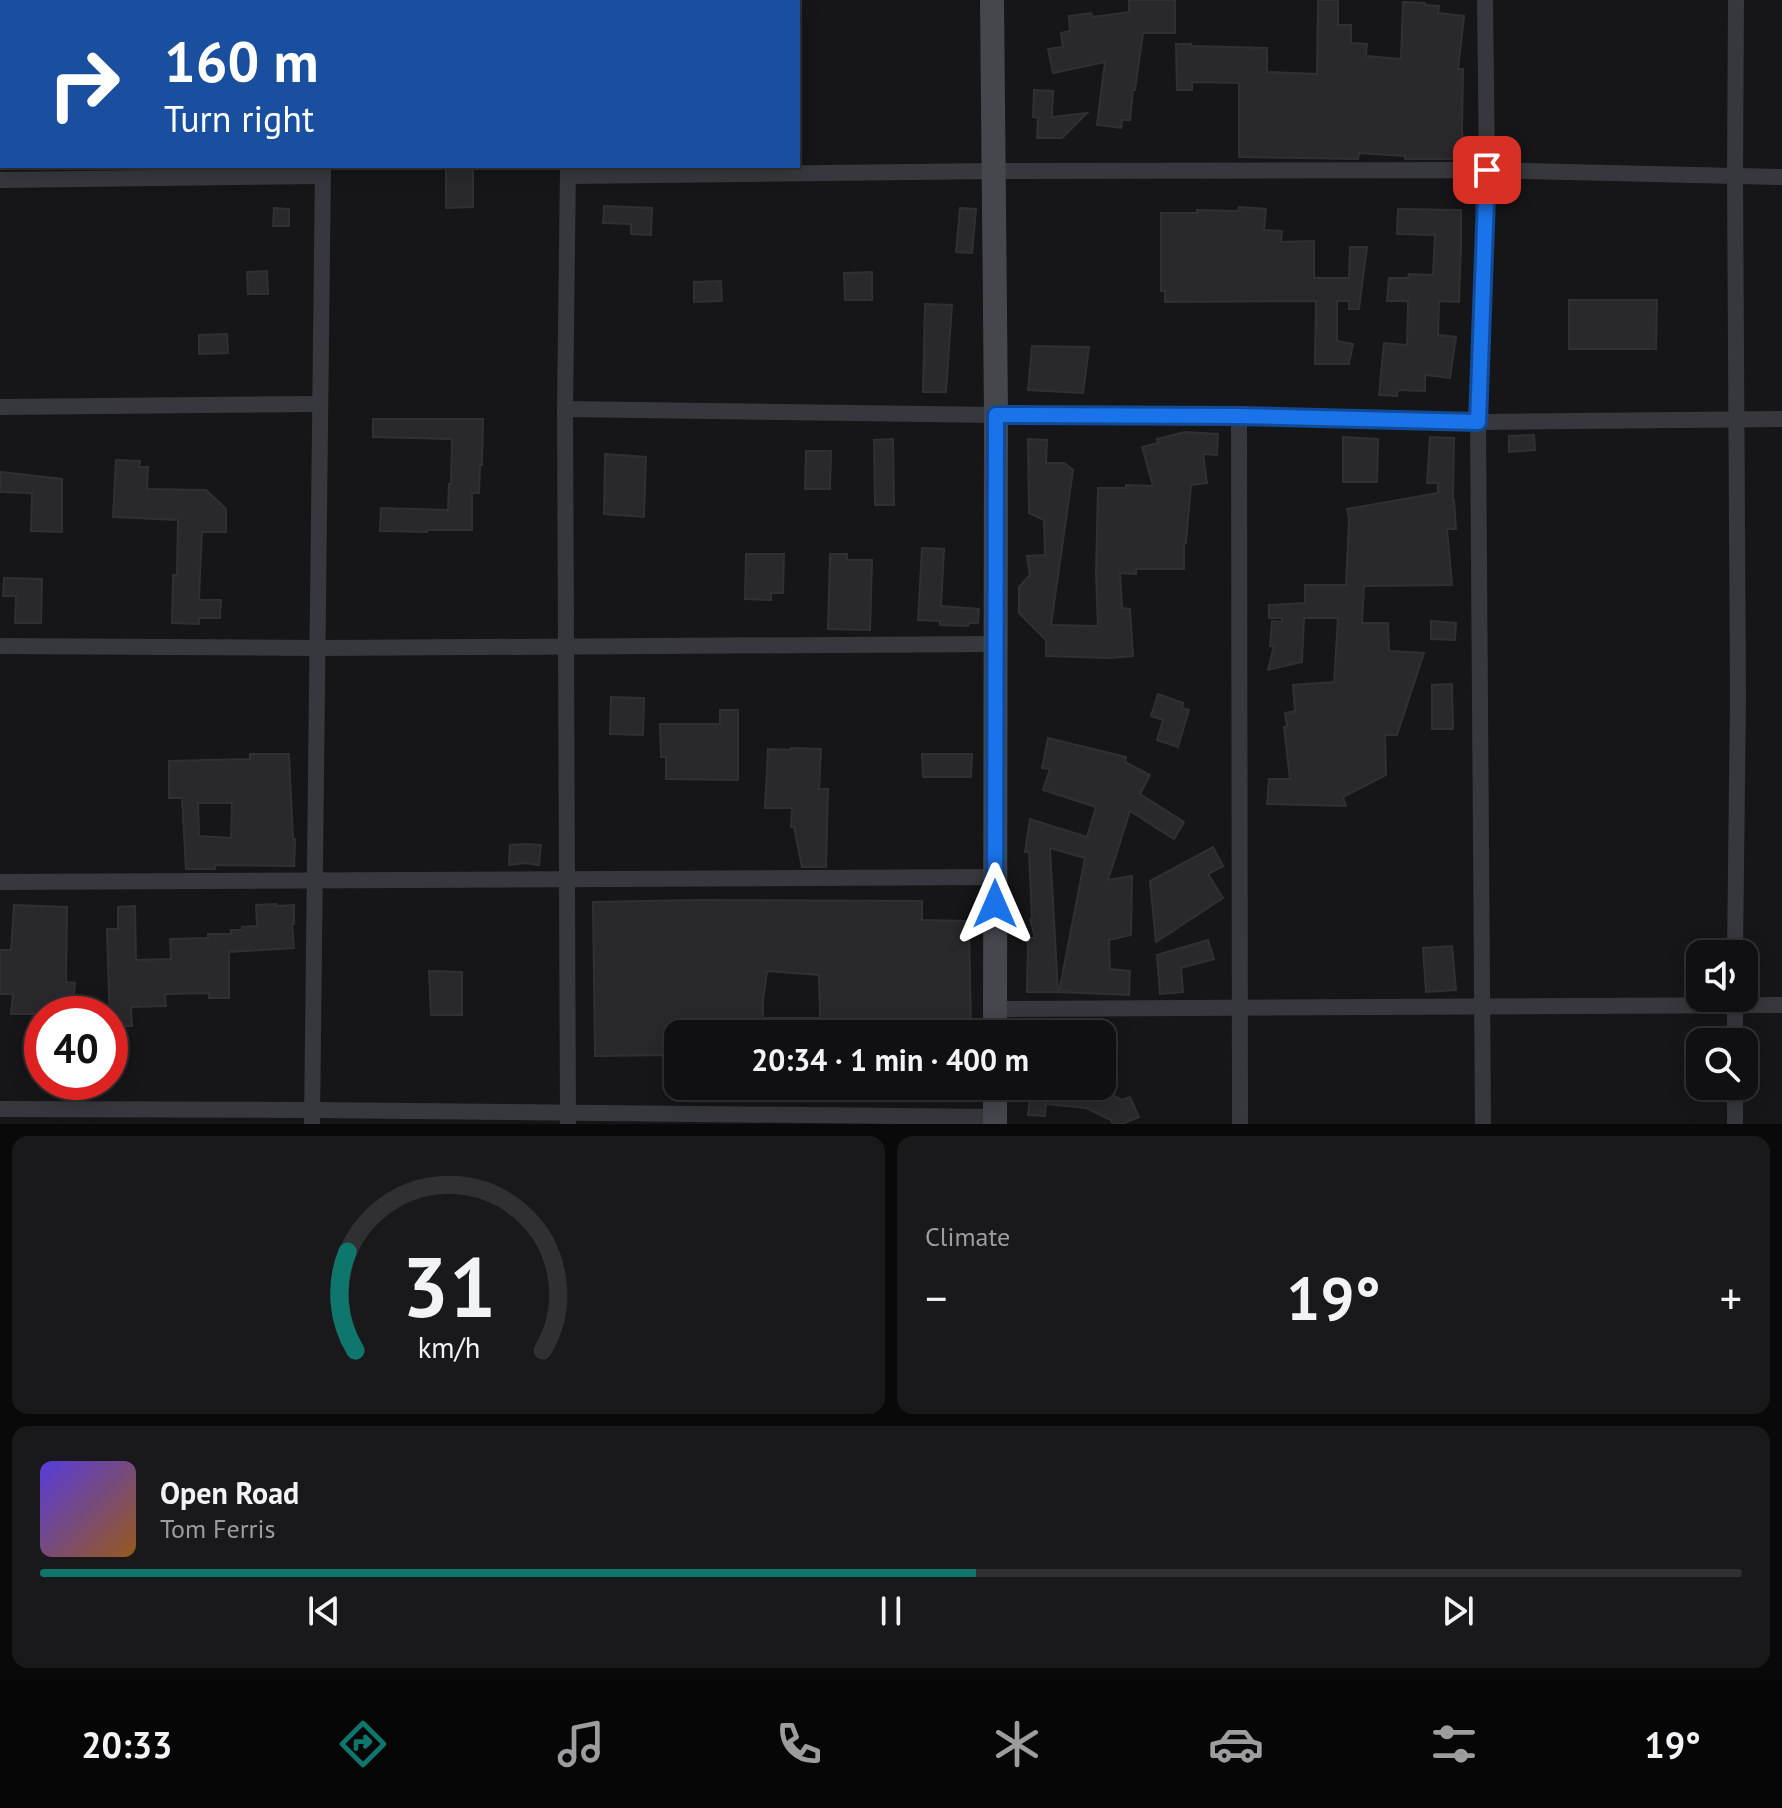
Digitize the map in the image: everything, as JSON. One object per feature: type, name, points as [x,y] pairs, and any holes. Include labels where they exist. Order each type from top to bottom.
[{"type":"street","points":[[992,0],[996,415],[994,1020]]},
{"type":"street","points":[[1483,1124],[1478,422],[1487,170],[1485,0]]},
{"type":"street","points":[[1735,940],[1738,698],[1736,0]]},
{"type":"street","points":[[568,1118],[565,409],[569,171],[1487,170],[1782,177]]},
{"type":"street","points":[[0,180],[323,171],[312,1117]]},
{"type":"street","points":[[0,407],[320,404]]},
{"type":"street","points":[[565,409],[1239,416],[1478,422],[1782,419]]},
{"type":"street","points":[[1239,416],[1240,1124]]},
{"type":"street","points":[[0,646],[319,648],[996,644]]},
{"type":"street","points":[[0,882],[995,877]]},
{"type":"street","points":[[994,1009],[1686,1003]]},
{"type":"street","points":[[1758,1003],[1782,1005]]},
{"type":"street","points":[[0,1109],[312,1117],[995,1121],[995,1100]]},
{"type":"street","points":[[1735,1100],[1735,1124]]},
{"type":"building","points":[[1129,0],[1175,0],[1175,33],[1143,33],[1130,120],[1122,120],[1121,128],[1097,125],[1105,62],[1053,73],[1048,49],[1063,47],[1061,33],[1070,31],[1069,16],[1091,13],[1093,17],[1129,12]]},
{"type":"building","points":[[1318,0],[1338,0],[1338,25],[1351,25],[1351,43],[1367,44],[1366,56],[1401,59],[1403,2],[1439,6],[1438,13],[1464,16],[1458,69],[1463,69],[1465,159],[1405,159],[1405,156],[1359,153],[1358,159],[1239,157],[1239,83],[1192,82],[1192,90],[1177,90],[1176,44],[1267,48],[1267,72],[1317,74]]},
{"type":"building","points":[[1034,90],[1053,91],[1052,117],[1087,113],[1062,138],[1037,138],[1040,118],[1033,117]]},
{"type":"building","points":[[446,168],[473,168],[473,207],[446,208]]},
{"type":"building","points":[[604,206],[652,208],[651,235],[631,234],[631,224],[603,223]]},
{"type":"building","points":[[1239,207],[1266,209],[1264,230],[1282,231],[1281,242],[1314,241],[1314,278],[1349,278],[1350,247],[1367,247],[1359,309],[1349,309],[1349,301],[1337,301],[1337,341],[1353,344],[1349,364],[1315,364],[1316,301],[1165,302],[1165,291],[1161,291],[1161,213],[1238,211]]},
{"type":"building","points":[[274,208],[289,209],[289,226],[273,226]]},
{"type":"building","points":[[960,208],[976,209],[972,253],[956,252]]},
{"type":"building","points":[[1398,209],[1461,210],[1461,246],[1459,302],[1439,301],[1438,335],[1456,337],[1450,378],[1425,375],[1425,391],[1398,390],[1397,396],[1379,395],[1384,343],[1407,345],[1408,301],[1387,301],[1389,278],[1408,278],[1409,274],[1433,275],[1435,235],[1397,234]]},
{"type":"building","points":[[267,271],[268,294],[248,294],[247,272]]},
{"type":"building","points":[[872,272],[872,300],[845,300],[844,273]]},
{"type":"building","points":[[721,281],[722,301],[694,302],[694,282]]},
{"type":"building","points":[[1569,300],[1657,300],[1656,349],[1569,349]]},
{"type":"building","points":[[925,304],[952,305],[946,392],[923,392]]},
{"type":"building","points":[[227,334],[228,353],[199,354],[199,335]]},
{"type":"building","points":[[1032,346],[1089,347],[1083,393],[1028,390]]},
{"type":"building","points":[[373,419],[483,419],[479,493],[472,493],[472,530],[380,531],[381,508],[448,510],[452,439],[373,437]]},
{"type":"building","points":[[1185,432],[1218,434],[1217,455],[1203,454],[1207,483],[1191,485],[1184,569],[1136,569],[1136,574],[1120,573],[1122,608],[1130,609],[1133,656],[1046,656],[1046,640],[1019,613],[1019,587],[1030,575],[1027,556],[1045,555],[1044,520],[1029,513],[1028,439],[1047,440],[1046,463],[1064,463],[1073,470],[1051,625],[1098,626],[1098,488],[1153,486],[1142,447],[1158,443],[1157,439]]},
{"type":"building","points":[[1534,435],[1535,450],[1509,452],[1509,436]]},
{"type":"building","points":[[1343,437],[1378,439],[1377,482],[1343,482]]},
{"type":"building","points":[[1430,437],[1454,438],[1456,529],[1447,529],[1452,585],[1364,586],[1362,623],[1388,623],[1389,651],[1424,653],[1397,735],[1385,735],[1386,775],[1343,797],[1346,806],[1267,804],[1269,779],[1290,779],[1284,727],[1287,726],[1285,713],[1295,711],[1293,685],[1334,682],[1338,618],[1304,618],[1302,662],[1268,670],[1274,646],[1270,646],[1272,621],[1282,622],[1282,618],[1269,618],[1269,605],[1305,603],[1305,585],[1346,585],[1347,509],[1438,493],[1438,483],[1427,483]]},
{"type":"building","points":[[893,439],[894,505],[875,505],[874,440]]},
{"type":"building","points":[[806,451],[831,451],[830,489],[805,489]]},
{"type":"building","points":[[605,454],[646,457],[644,517],[604,514]]},
{"type":"building","points":[[116,460],[140,461],[139,467],[148,467],[147,489],[206,490],[226,509],[226,532],[202,532],[199,600],[221,600],[220,618],[199,618],[199,624],[172,623],[178,520],[113,517]]},
{"type":"building","points":[[1,472],[62,479],[62,532],[31,531],[32,493],[0,492]]},
{"type":"building","points":[[922,548],[944,549],[941,606],[979,609],[978,623],[969,623],[968,626],[940,625],[940,621],[918,620]]},
{"type":"building","points":[[746,554],[784,554],[783,593],[771,593],[771,600],[745,599]]},
{"type":"building","points":[[830,554],[847,554],[847,560],[872,560],[870,630],[828,629]]},
{"type":"building","points":[[4,578],[42,579],[41,623],[15,623],[16,596],[3,596]]},
{"type":"building","points":[[1431,621],[1456,623],[1455,640],[1431,639]]},
{"type":"building","points":[[1452,684],[1453,729],[1432,729],[1432,685]]},
{"type":"building","points":[[1158,694],[1183,703],[1182,708],[1189,710],[1178,747],[1157,740],[1163,720],[1151,716]]},
{"type":"building","points":[[611,697],[644,698],[643,735],[610,734]]},
{"type":"building","points":[[720,710],[738,710],[738,780],[666,779],[666,757],[661,757],[660,724],[720,724]]},
{"type":"building","points":[[1048,738],[1126,757],[1125,762],[1150,775],[1140,794],[1184,822],[1174,839],[1130,811],[1108,880],[1132,876],[1131,935],[1109,940],[1110,969],[1130,971],[1129,995],[1059,992],[1085,858],[1050,848],[1058,992],[1027,992],[1028,938],[1035,938],[1030,919],[1029,852],[1025,852],[1030,819],[1087,837],[1096,807],[1043,790],[1050,769],[1042,768]]},
{"type":"building","points":[[768,749],[821,749],[819,789],[828,789],[826,867],[802,867],[794,827],[791,827],[792,808],[765,808]]},
{"type":"building","points":[[250,754],[289,754],[294,866],[215,865],[215,869],[186,869],[182,798],[169,798],[169,761],[250,759]],"holes":[[[198,803],[232,803],[231,838],[199,836]]]},
{"type":"building","points":[[922,754],[972,754],[971,777],[923,777]]},
{"type":"building","points":[[510,845],[541,845],[539,865],[509,865]]},
{"type":"building","points":[[1213,847],[1223,866],[1208,874],[1223,898],[1156,942],[1150,881]]},
{"type":"building","points":[[922,901],[922,920],[969,921],[971,1020],[664,1020],[664,1055],[595,1056],[593,902]],"holes":[[[767,971],[819,975],[820,1018],[763,1018]]]},
{"type":"building","points":[[14,905],[67,907],[66,982],[75,983],[74,996],[24,996],[24,1014],[11,1014],[13,994],[0,994],[0,950],[11,950]]},
{"type":"building","points":[[256,905],[294,905],[294,948],[229,952],[229,998],[209,998],[209,993],[165,994],[166,1006],[131,1007],[132,1026],[128,1026],[128,996],[109,996],[107,929],[118,929],[118,907],[135,906],[136,960],[171,959],[170,939],[208,938],[208,934],[231,934],[231,930],[257,926]]},
{"type":"building","points":[[1208,940],[1214,959],[1181,968],[1183,992],[1160,994],[1157,955]]},
{"type":"building","points":[[1452,946],[1456,990],[1426,992],[1423,948]]},
{"type":"building","points":[[429,971],[462,972],[462,1015],[431,1015]]},
{"type":"building","points":[[1116,1097],[1122,1100],[1130,1097],[1139,1117],[1113,1124],[1111,1120],[1086,1108],[1046,1104],[1045,1116],[1028,1115],[1030,1100],[1116,1100]]},
{"type":"route","points":[[995,904],[996,415],[1239,416],[1478,422],[1487,170]]}]
